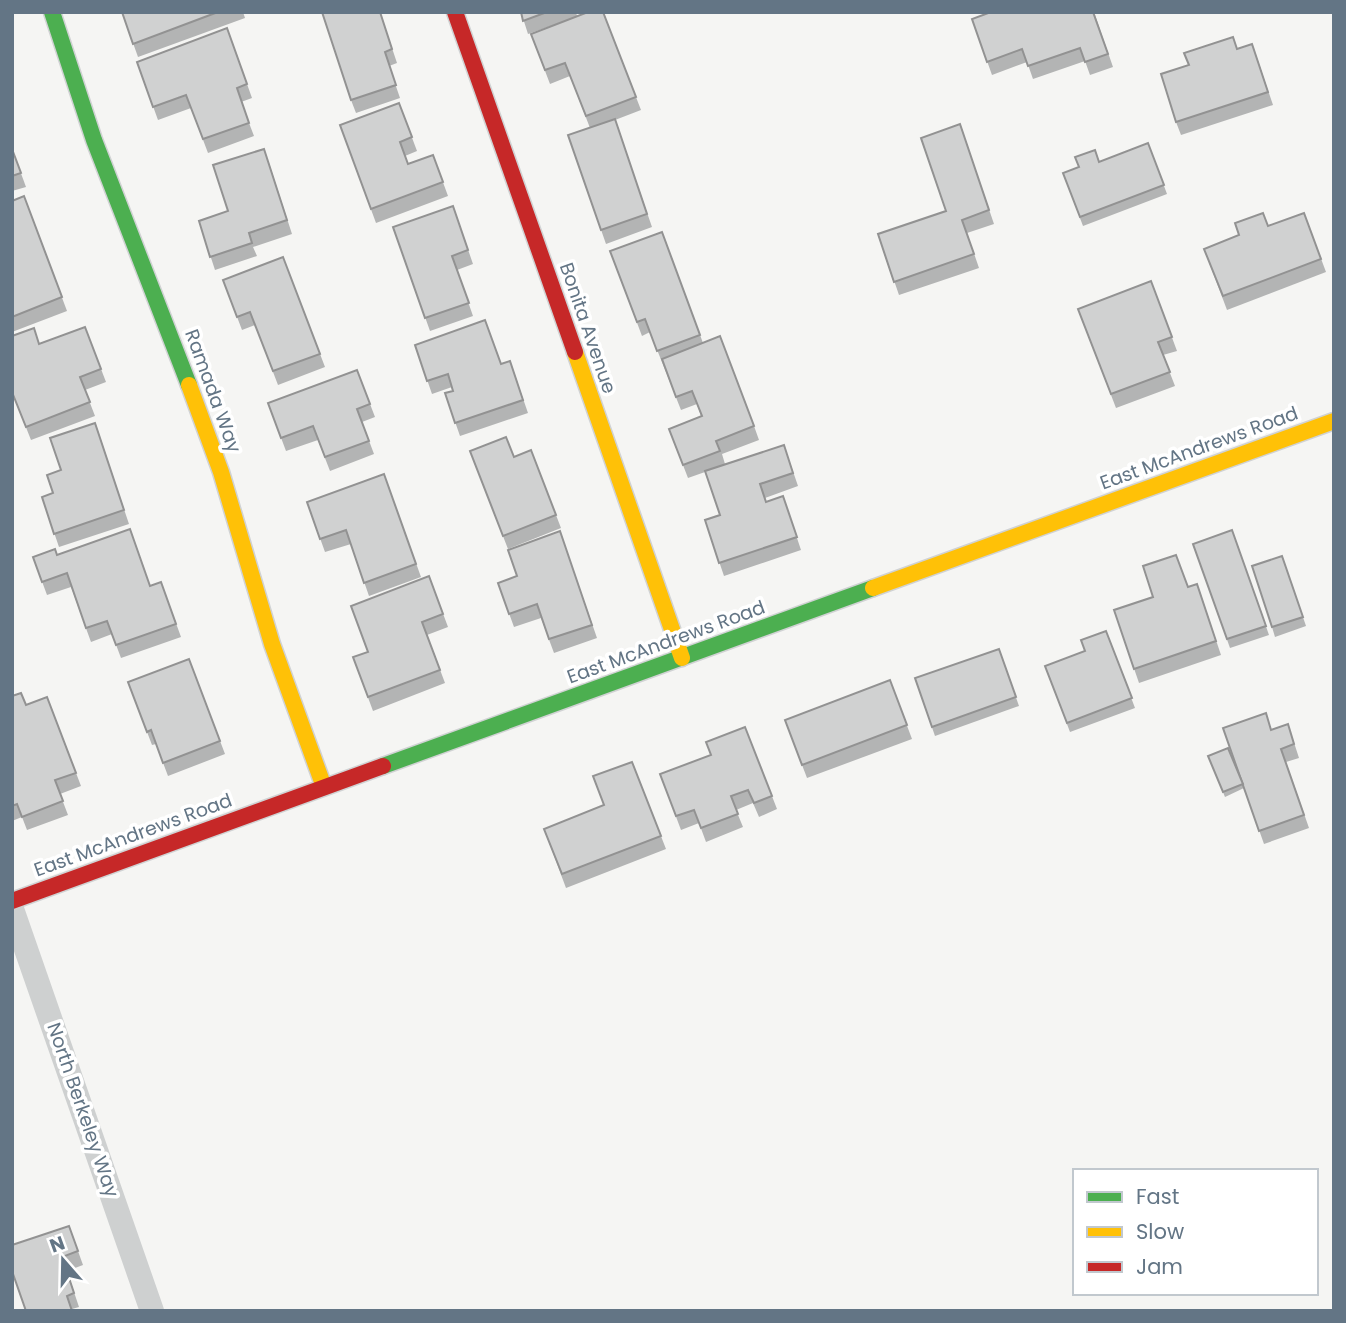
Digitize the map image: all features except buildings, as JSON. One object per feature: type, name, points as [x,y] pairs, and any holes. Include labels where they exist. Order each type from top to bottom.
[{"type":"street","name":"Ramada Way","points":[[52,12],[94,140],[221,472],[272,644],[324,787]]},
{"type":"street","name":"Bonita Avenue","points":[[455,12],[682,658]]},
{"type":"street","name":"East McAndrews Road","points":[[12,901],[1334,421]]},
{"type":"street","name":"North Berkeley Way","points":[[12,909],[152,1311]]},
{"type":"traffic: fast","points":[[52,12],[94,140],[189,385]]},
{"type":"traffic: fast","points":[[383,766],[873,588]]},
{"type":"traffic: slow","points":[[575,352],[682,658]]},
{"type":"traffic: slow","points":[[189,385],[221,472],[272,644],[324,787]]},
{"type":"traffic: slow","points":[[873,588],[1334,421]]},
{"type":"traffic: jam","points":[[455,12],[575,352]]},
{"type":"traffic: jam","points":[[12,901],[383,766]]}]
